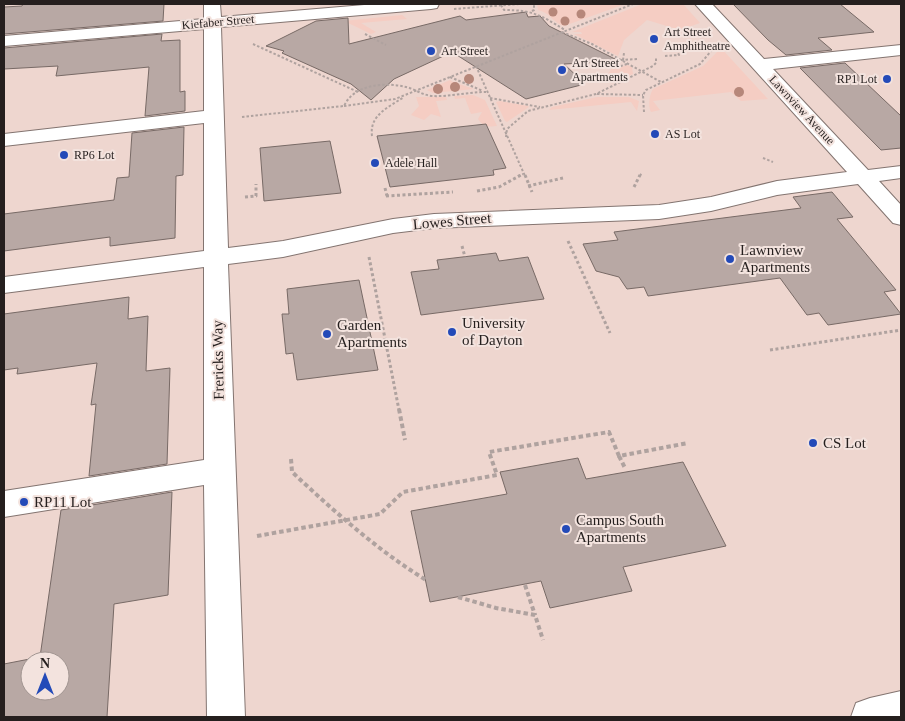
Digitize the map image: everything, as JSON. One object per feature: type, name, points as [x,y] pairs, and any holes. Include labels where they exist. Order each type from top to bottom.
[{"type":"street","name":"Kiefaber Street","points":[[4,41],[212,13],[431,4]]},
{"type":"street","name":"Lawnview Avenue","points":[[703,4],[901,218]]},
{"type":"street","name":"Frericks Way","points":[[212,13],[219,470],[226,717]]},
{"type":"street","points":[[760,65],[901,50]]},
{"type":"street","points":[[4,140],[214,116]]},
{"type":"street","name":"Lowes Street","points":[[4,285],[302,246],[393,226],[434,221],[659,212],[711,204],[777,188],[901,172]]},
{"type":"street","points":[[4,504],[219,470]]},
{"type":"street","points":[[870,717],[901,710]]},
{"type":"path","points":[[532,11],[534,10],[534,4]]},
{"type":"path","points":[[372,136],[370,126],[373,120],[409,94],[561,31],[633,4]]},
{"type":"path","points":[[501,5],[504,10],[532,11],[545,16],[565,30]]},
{"type":"path","points":[[561,31],[592,44],[661,82]]},
{"type":"path","points":[[250,43],[358,92]]},
{"type":"path","points":[[644,112],[644,95],[646,90],[700,64],[714,48]]},
{"type":"path","points":[[622,60],[624,53]]},
{"type":"path","points":[[665,56],[679,56],[678,53]]},
{"type":"path","points":[[506,138],[507,129],[517,118],[528,111],[596,94],[652,66],[656,63],[656,58]]},
{"type":"path","points":[[622,60],[638,59]]},
{"type":"path","points":[[607,64],[621,66],[628,64]]},
{"type":"path","points":[[476,66],[528,186],[550,215],[610,333]]},
{"type":"path","points":[[449,77],[486,92]]},
{"type":"path","points":[[596,78],[620,82]]},
{"type":"path","points":[[344,106],[346,100],[358,92],[369,87],[386,85],[405,86],[431,96],[486,92]]},
{"type":"path","points":[[237,118],[382,102],[409,94]]},
{"type":"path","points":[[596,94],[644,95]]},
{"type":"path","points":[[489,98],[541,107]]},
{"type":"path","points":[[470,192],[493,190],[523,174]]},
{"type":"path","points":[[528,186],[562,178]]},
{"type":"path","points":[[239,198],[256,196],[256,184]]},
{"type":"path","points":[[386,196],[455,192]]},
{"type":"path","points":[[364,233],[405,440]]},
{"type":"path","points":[[770,350],[901,330]]},
{"type":"path","points":[[257,536],[380,514],[402,492],[497,475],[489,452],[608,432],[624,468]]},
{"type":"path","points":[[619,456],[688,443]]},
{"type":"path","points":[[291,459],[292,472],[344,520],[398,564],[426,580]]},
{"type":"path","points":[[525,586],[543,640]]},
{"type":"path","points":[[458,597],[496,608],[535,614]]},
{"type":"shaded area","name":"University of Dayton","points":[[4,4],[901,4],[901,710],[870,717],[4,717]]},
{"type":"shaded area","points":[[537,4],[625,4],[564,26],[546,13],[538,10]]},
{"type":"shaded area","points":[[642,4],[683,4],[700,23],[680,30],[647,20],[624,40],[618,56],[574,34],[582,34],[581,32],[572,32]]},
{"type":"shaded area","points":[[402,15],[407,19],[361,23],[376,32],[371,34],[344,21]]},
{"type":"shaded area","points":[[721,48],[768,99],[741,101],[731,92],[653,101],[660,110],[651,112],[649,100],[653,89],[703,66]]},
{"type":"shaded area","points":[[627,65],[632,67],[633,74],[618,81],[605,79],[613,66],[621,67]]},
{"type":"shaded area","points":[[450,80],[474,89],[433,93],[427,90]]},
{"type":"shaded area","points":[[473,95],[485,100],[497,126],[482,124],[478,119],[482,112],[471,114],[465,98],[455,99],[454,96]]},
{"type":"shaded area","points":[[416,97],[446,97],[447,100],[436,101],[441,117],[431,114],[424,120],[411,115],[419,106]]},
{"type":"shaded area","points":[[597,97],[629,97],[639,101],[637,111],[631,102],[549,110],[552,107]]},
{"type":"shaded area","points":[[500,101],[529,107],[507,122],[496,102]]},
{"type":"building","points":[[23,4],[164,4],[163,21],[4,34],[4,7],[22,6]]},
{"type":"building","points":[[733,4],[840,4],[874,32],[818,38],[832,50],[786,55],[768,40]]},
{"type":"building","points":[[526,12],[528,17],[540,16],[549,26],[619,61],[564,64],[585,84],[526,99],[452,52],[394,79],[371,100],[351,84],[282,53],[284,51],[266,46],[316,21],[348,18],[349,44],[460,16],[466,20]]},
{"type":"building","points":[[162,34],[161,41],[180,40],[180,92],[185,91],[185,111],[145,116],[149,67],[56,76],[58,66],[4,69],[4,48]]},
{"type":"building","points":[[845,63],[901,116],[901,148],[881,150],[800,68]]},
{"type":"building","points":[[486,124],[506,168],[493,170],[494,175],[390,187],[377,136]]},
{"type":"building","points":[[184,127],[183,175],[176,176],[175,238],[110,246],[110,237],[4,251],[4,214],[114,200],[117,178],[129,177],[132,133]]},
{"type":"building","points":[[330,141],[341,193],[264,201],[260,148]]},
{"type":"building","name":"Lawnview Apartments","points":[[832,192],[853,217],[837,219],[896,290],[884,292],[901,314],[828,325],[819,313],[807,315],[780,278],[648,296],[644,287],[627,289],[619,277],[596,271],[583,244],[618,240],[614,232],[801,208],[793,197]]},
{"type":"building","name":"Garden Apartments","points":[[496,253],[499,261],[528,257],[544,299],[421,315],[411,272],[439,269],[437,260]]},
{"type":"building","name":"Garden Apartments","points":[[359,280],[378,370],[297,380],[293,353],[286,354],[282,314],[289,314],[287,289]]},
{"type":"building","points":[[129,297],[128,319],[148,316],[146,371],[170,368],[167,464],[89,476],[96,404],[91,405],[97,363],[17,374],[18,368],[4,370],[4,314]]},
{"type":"building","name":"Campus South Apartments","points":[[578,458],[586,479],[683,462],[726,546],[623,567],[632,591],[550,608],[541,581],[430,602],[411,511],[507,494],[500,472]]},
{"type":"building","points":[[172,492],[168,595],[114,604],[107,717],[4,717],[4,664],[20,661],[20,701],[70,701],[70,651],[41,651],[61,510]]},
{"type":"place","name":"Art Street Amphitheatre","points":[[654,39]]},
{"type":"place","name":"Art Street","points":[[431,51]]},
{"type":"place","name":"Art Street Apartments","points":[[562,70]]},
{"type":"place","name":"RP1 Lot","points":[[887,79]]},
{"type":"place","name":"AS Lot","points":[[655,134]]},
{"type":"place","name":"RP6 Lot","points":[[64,155]]},
{"type":"place","name":"Adele Hall","points":[[375,163]]},
{"type":"place","name":"Lawnview Apartments","points":[[730,259]]},
{"type":"place","name":"University of Dayton","points":[[452,332]]},
{"type":"place","name":"Garden Apartments","points":[[327,334]]},
{"type":"place","name":"CS Lot","points":[[813,443]]},
{"type":"place","name":"RP11 Lot","points":[[24,502]]},
{"type":"place","name":"Campus South Apartments","points":[[566,529]]}]
